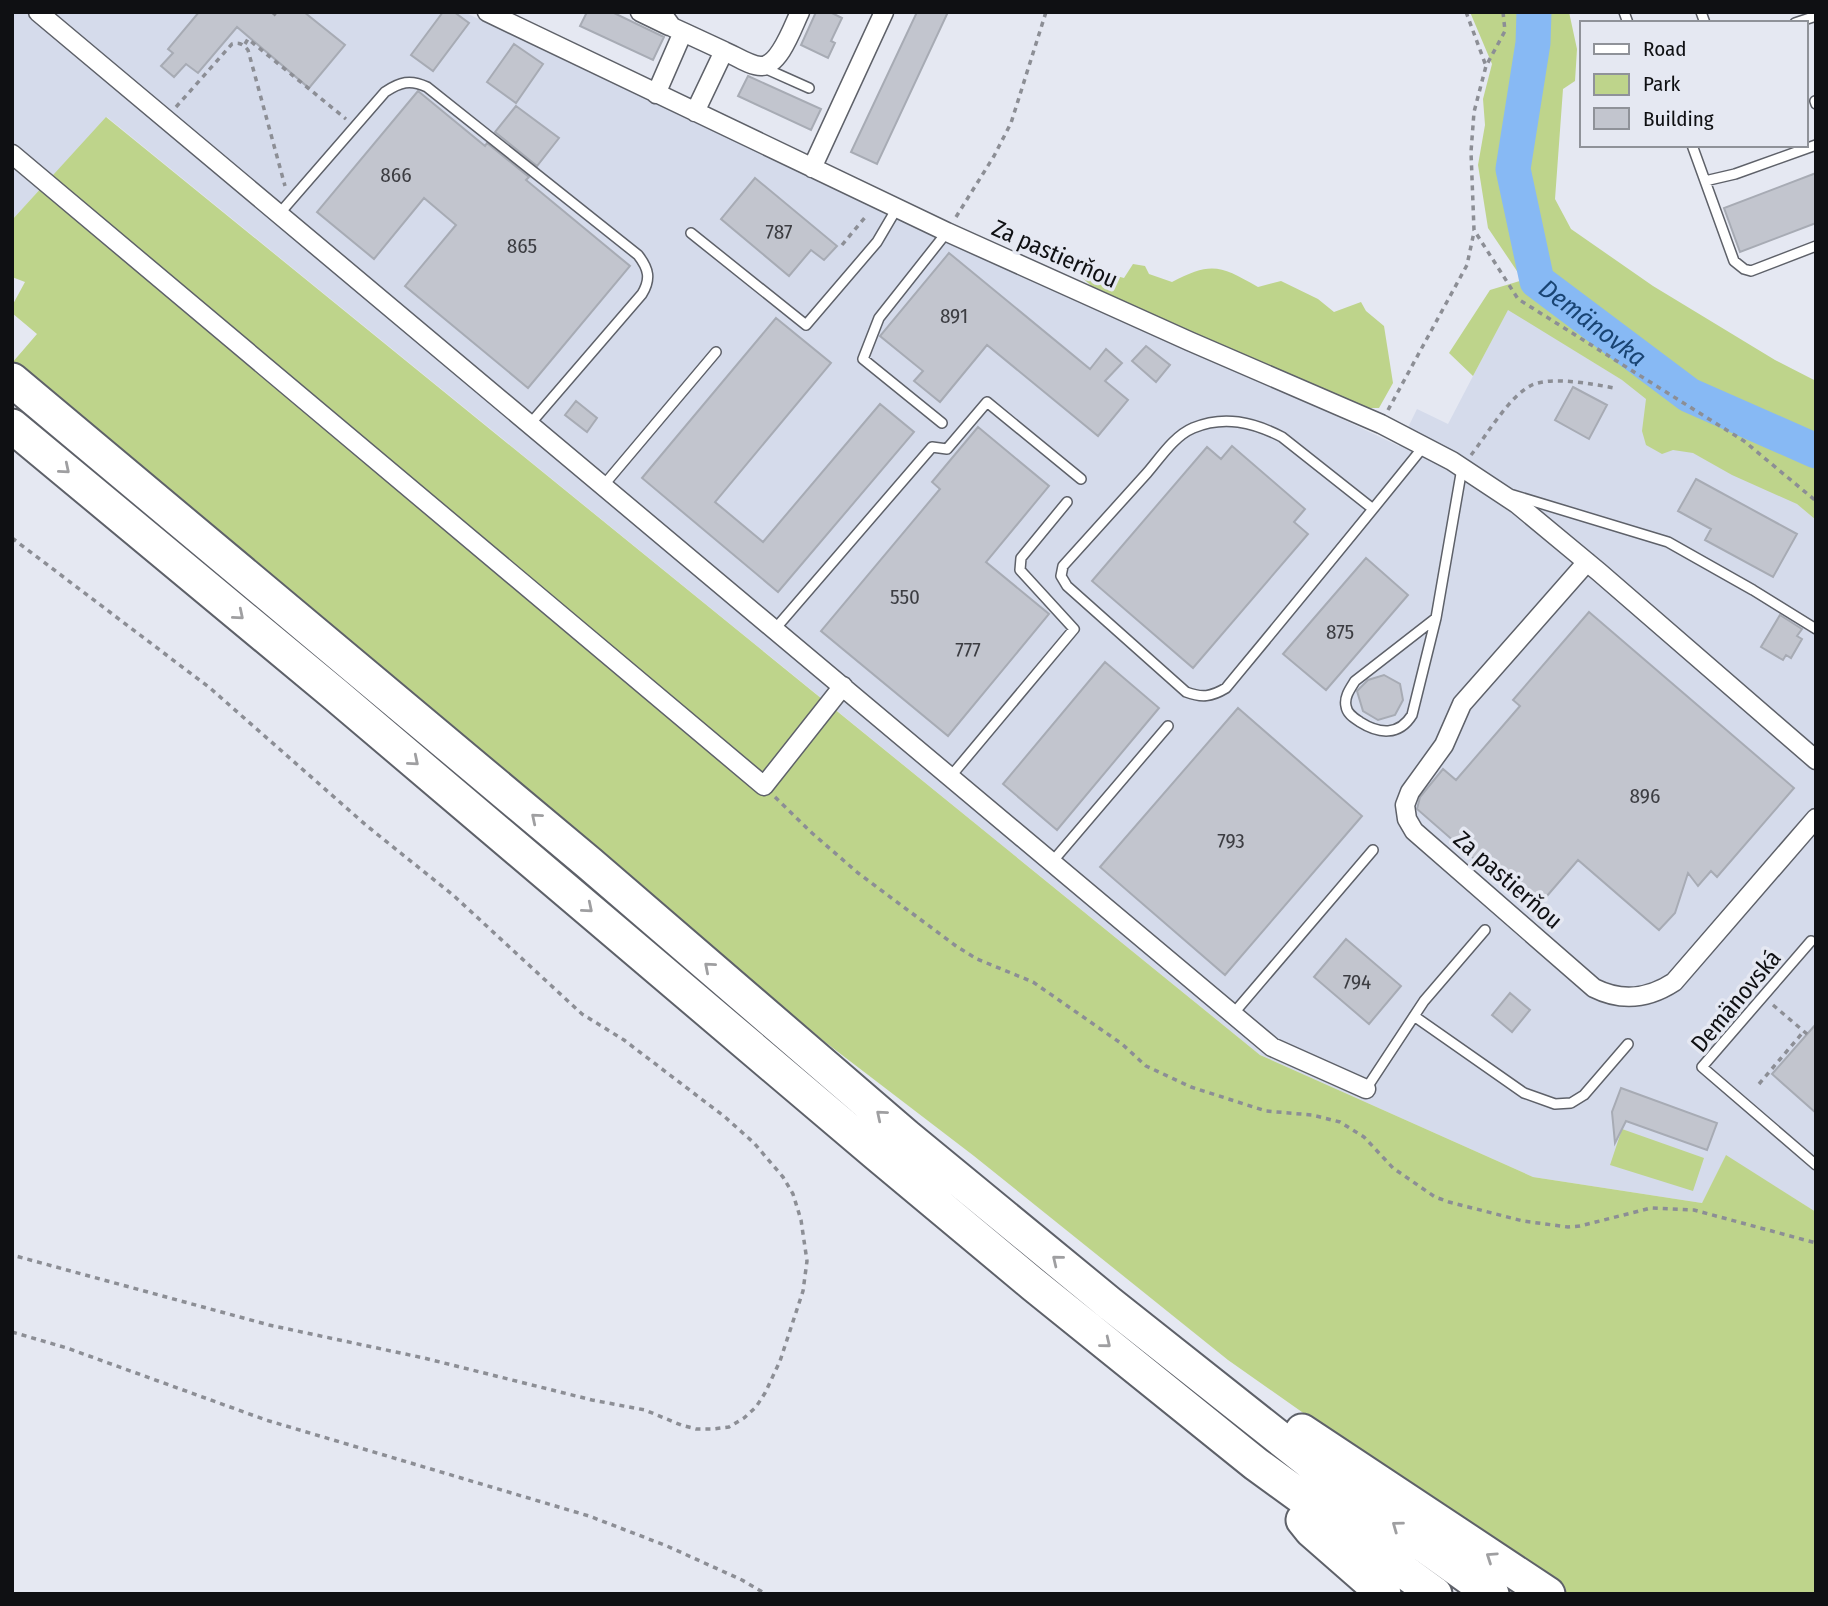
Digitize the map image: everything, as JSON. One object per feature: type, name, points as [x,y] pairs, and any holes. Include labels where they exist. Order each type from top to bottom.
[{"type":"highway","points":[[12,380],[589,863],[906,1136],[1109,1303],[1326,1475],[1492,1594]]},
{"type":"highway","points":[[12,426],[346,704],[878,1155],[1256,1464],[1435,1594]]},
{"type":"highway","points":[[1109,1303],[1548,1594]]},
{"type":"highway","points":[[1256,1464],[1311,1530],[1384,1594]]},
{"type":"street","points":[[38,12],[165,119],[284,209],[603,486],[1272,1047],[1366,1089]]},
{"type":"street","name":"Za pastierňou","points":[[487,12],[947,232],[1381,424],[1424,446],[1501,492],[1813,751]]},
{"type":"street","points":[[640,12],[672,24],[760,66],[767,64],[780,53],[800,12]]},
{"type":"street","points":[[812,168],[884,12]]},
{"type":"street","points":[[656,94],[672,24]]},
{"type":"street","points":[[695,112],[724,51]]},
{"type":"street","points":[[12,154],[764,786],[842,686]]},
{"type":"street","name":"Za pastierňou","points":[[1587,562],[1457,712],[1444,745],[1410,792],[1405,805],[1407,819],[1414,831],[1594,988],[1619,997],[1635,998],[1649,996],[1674,982],[1816,818]]},
{"type":"lane","points":[[760,66],[809,88]]},
{"type":"lane","points":[[284,209],[385,92],[405,81],[416,82],[426,87],[638,255],[649,275],[642,294],[530,424]]},
{"type":"lane","points":[[1704,181],[1735,174],[1816,145]]},
{"type":"lane","points":[[1693,147],[1734,261],[1751,271],[1816,246]]},
{"type":"lane","points":[[691,233],[806,325],[877,242],[897,208]]},
{"type":"lane","points":[[942,422],[863,359],[879,317],[947,232]]},
{"type":"lane","points":[[603,486],[716,352]]},
{"type":"lane","points":[[775,629],[932,447],[947,449],[987,402],[1081,479]]},
{"type":"lane","points":[[1373,509],[1282,437],[1246,422],[1214,422],[1182,434],[1063,566],[1061,576],[1067,586],[1186,692],[1199,697],[1214,696],[1226,688],[1373,509],[1424,446]]},
{"type":"lane","points":[[1436,618],[1355,681],[1347,691],[1345,705],[1349,714],[1372,730],[1391,731],[1406,725],[1412,715],[1436,618],[1462,468]]},
{"type":"lane","points":[[1501,492],[1668,542],[1816,629]]},
{"type":"lane","points":[[951,776],[1074,629],[1020,570],[1021,558],[1067,502]]},
{"type":"lane","points":[[1052,862],[1168,726]]},
{"type":"lane","points":[[1233,1014],[1373,850]]},
{"type":"lane","points":[[1366,1089],[1424,1001],[1485,930]]},
{"type":"lane","name":"Demänovská","points":[[1811,942],[1702,1067],[1816,1165]]},
{"type":"lane","points":[[1414,1016],[1524,1093],[1540,1101],[1555,1104],[1571,1103],[1584,1095],[1628,1044]]},
{"type":"path","points":[[272,12],[277,16]]},
{"type":"path","points":[[947,232],[994,156],[1010,123],[1046,12]]},
{"type":"path","points":[[1466,12],[1486,66]]},
{"type":"path","points":[[1381,424],[1467,265],[1474,230],[1471,152],[1474,112],[1486,66],[1505,31],[1503,12]]},
{"type":"path","points":[[244,45],[248,39],[355,127]]},
{"type":"path","points":[[165,119],[232,44],[244,45],[248,50],[284,209]]},
{"type":"path","points":[[842,245],[880,200]]},
{"type":"path","points":[[1474,230],[1518,299],[1744,441],[1816,501]]},
{"type":"path","points":[[1462,468],[1499,418],[1532,386],[1541,383],[1585,382],[1614,388]]},
{"type":"path","points":[[12,538],[210,688],[367,827],[453,895],[582,1014],[624,1040],[725,1117],[754,1143],[783,1177],[793,1194],[801,1220],[807,1261],[803,1291],[780,1362],[765,1393],[744,1418],[729,1427],[696,1429],[645,1410],[270,1325],[12,1255]]},
{"type":"path","points":[[764,786],[858,873],[925,924],[977,958],[1040,986],[1122,1044],[1146,1066],[1191,1087],[1265,1111],[1312,1115],[1340,1122],[1364,1137],[1393,1168],[1435,1197],[1523,1221],[1568,1227],[1651,1208],[1694,1210],[1816,1243]]},
{"type":"path","points":[[1759,1084],[1806,1032],[1763,996]]},
{"type":"path","points":[[12,1332],[67,1348],[266,1420],[589,1516],[691,1556],[766,1594]]},
{"type":"shaded area","points":[[12,12],[464,12],[914,227],[1399,446],[1417,409],[1448,424],[1508,309],[1735,450],[1816,520],[1816,1212],[1726,1156],[1702,1203],[1533,1177],[1260,1055],[107,117],[12,220]]},
{"type":"green space","points":[[1470,12],[1569,12],[1577,49],[1575,81],[1563,89],[1555,199],[1571,229],[1653,286],[1775,360],[1816,381],[1816,520],[1797,504],[1732,475],[1693,453],[1673,450],[1662,454],[1646,445],[1642,431],[1646,399],[1622,380],[1508,310],[1473,376],[1449,353],[1490,290],[1523,280],[1488,228],[1478,165],[1485,125],[1483,99],[1492,64]]},
{"type":"green space","points":[[106,117],[1260,1055],[1533,1177],[1702,1203],[1726,1155],[1816,1212],[1816,1594],[1567,1594],[1441,1510],[1228,1360],[974,1156],[825,1042],[12,363],[37,334],[12,313],[12,306],[25,282],[12,277],[12,220]]},
{"type":"green space","points":[[1084,258],[1105,273],[1124,278],[1133,264],[1145,266],[1149,274],[1172,282],[1207,269],[1235,274],[1258,287],[1281,281],[1318,299],[1334,312],[1361,302],[1366,311],[1384,326],[1393,383],[1379,408],[1368,408],[1097,291],[1068,265]]},
{"type":"green space","points":[[1622,1129],[1704,1158],[1693,1191],[1610,1165]]},
{"type":"building","points":[[199,12],[304,12],[345,45],[309,88],[237,27],[198,73],[186,64],[174,77],[161,66],[173,53],[168,49]]},
{"type":"building","points":[[443,12],[454,12],[469,23],[433,71],[411,55]]},
{"type":"building","points":[[587,12],[612,12],[664,37],[653,60],[580,26]]},
{"type":"building","points":[[816,12],[830,12],[842,18],[831,41],[835,43],[828,58],[801,45]]},
{"type":"building","points":[[917,12],[948,12],[877,164],[851,152]]},
{"type":"building","points":[[514,44],[543,64],[516,103],[487,82]]},
{"type":"building","points":[[748,76],[821,109],[811,130],[738,96]]},
{"type":"building","points":[[418,91],[485,146],[487,143],[529,177],[526,180],[630,266],[528,388],[405,286],[456,225],[424,198],[374,259],[317,212]]},
{"type":"building","points":[[516,106],[559,138],[537,166],[495,132]]},
{"type":"building","points":[[1816,173],[1816,223],[1740,252],[1724,208]]},
{"type":"building","points":[[755,178],[837,246],[824,260],[811,250],[789,276],[721,219]]},
{"type":"building","points":[[949,253],[1090,369],[1106,349],[1122,363],[1105,381],[1128,400],[1098,436],[987,345],[940,402],[914,381],[923,371],[880,336]]},
{"type":"building","points":[[776,318],[831,363],[715,502],[763,542],[880,404],[914,432],[778,592],[642,478]]},
{"type":"building","points":[[1146,346],[1170,365],[1156,382],[1132,361]]},
{"type":"building","points":[[1573,387],[1607,405],[1589,439],[1555,420]]},
{"type":"building","points":[[576,401],[597,418],[587,432],[565,415]]},
{"type":"building","points":[[978,427],[1049,486],[986,562],[1049,614],[948,736],[821,631],[940,489],[932,482]]},
{"type":"building","points":[[1232,446],[1305,509],[1294,522],[1308,534],[1193,668],[1092,581],[1207,447],[1221,459]]},
{"type":"building","points":[[1696,479],[1797,534],[1773,577],[1705,540],[1711,529],[1678,511]]},
{"type":"building","points":[[1366,558],[1408,595],[1326,690],[1283,654]]},
{"type":"building","points":[[1589,612],[1794,788],[1717,877],[1711,871],[1698,886],[1688,873],[1675,913],[1659,930],[1578,860],[1534,911],[1417,809],[1420,797],[1443,769],[1456,780],[1520,706],[1513,700]]},
{"type":"building","points":[[1780,615],[1802,629],[1797,636],[1802,639],[1791,658],[1786,655],[1783,660],[1761,647]]},
{"type":"building","points":[[1105,662],[1159,708],[1057,830],[1003,784]]},
{"type":"building","points":[[1384,675],[1400,684],[1403,700],[1395,715],[1378,720],[1363,711],[1357,691],[1368,680]]},
{"type":"building","points":[[1238,708],[1362,816],[1225,975],[1100,867]]},
{"type":"building","points":[[1346,939],[1401,986],[1369,1024],[1314,977]]},
{"type":"building","points":[[1510,993],[1530,1010],[1512,1032],[1492,1015]]},
{"type":"building","points":[[1816,1024],[1816,1113],[1772,1074]]},
{"type":"building","points":[[1621,1088],[1717,1123],[1707,1150],[1626,1121],[1615,1143],[1612,1112]]},
{"type":"waterway","name":"Demänovka","points":[[1534,12],[1533,43],[1513,169],[1537,281],[1689,395],[1816,451]]}]
